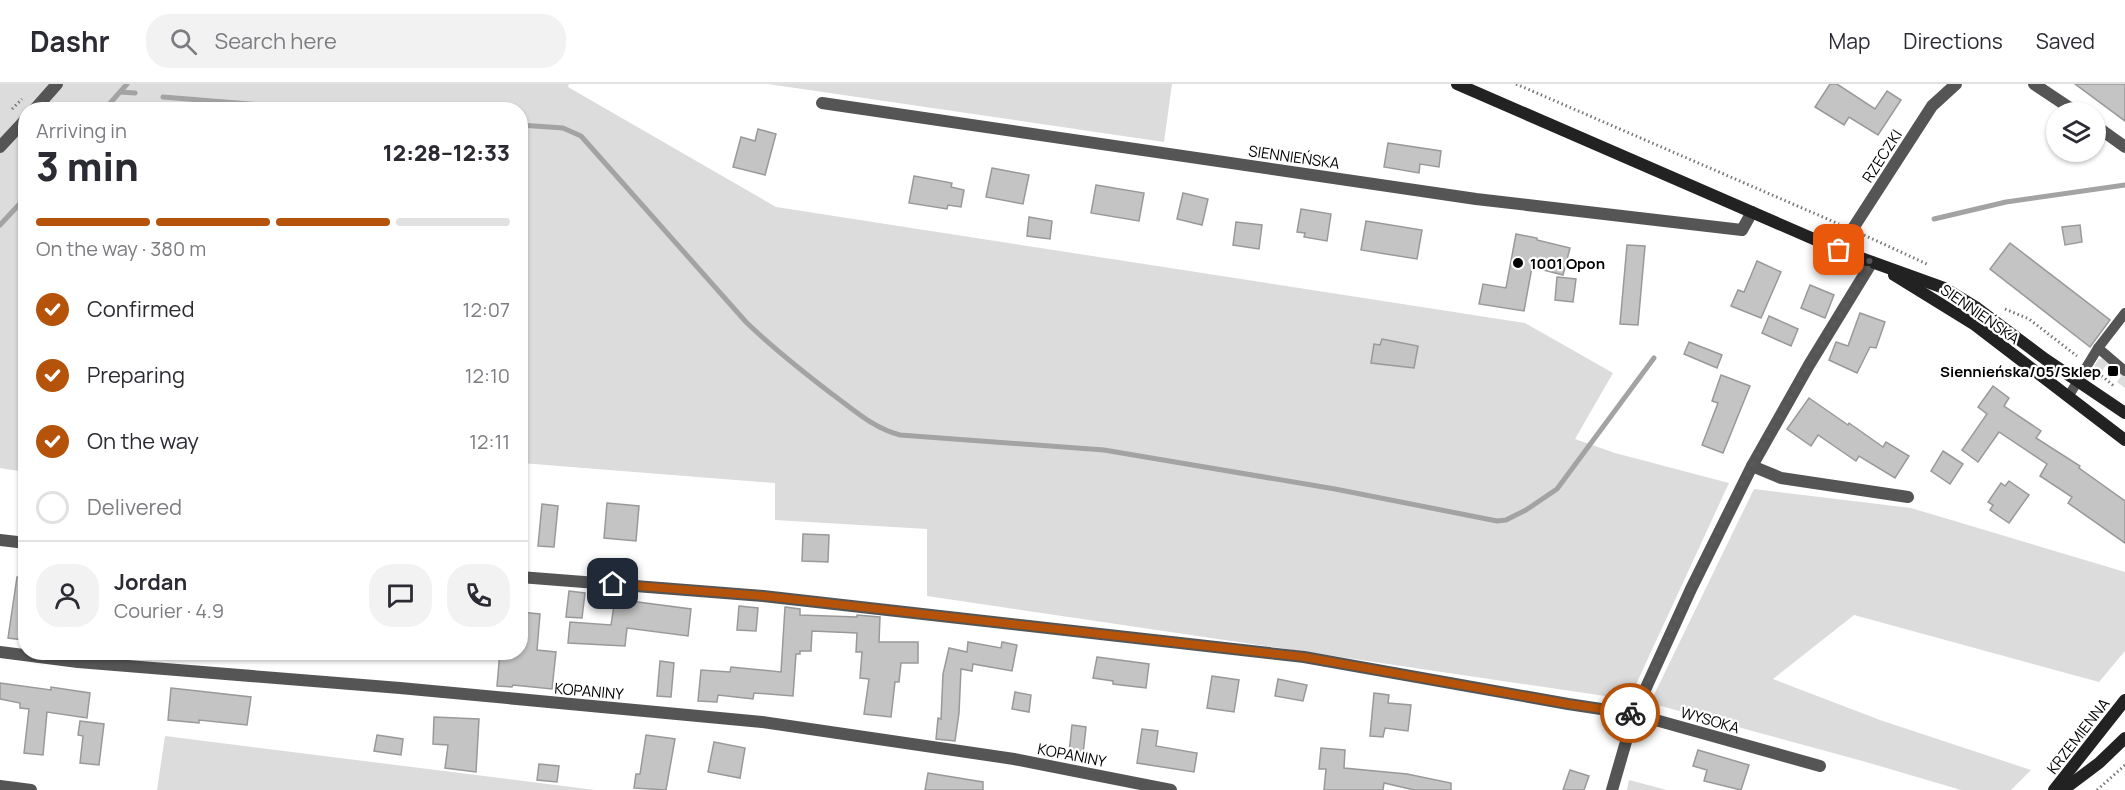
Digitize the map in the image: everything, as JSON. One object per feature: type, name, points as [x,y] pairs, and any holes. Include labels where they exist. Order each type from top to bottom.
[{"type":"main road","name":"SIENNIEŃSKA","points":[[1457,84],[1839,250],[1944,288],[1977,308],[2045,359],[2125,413]]},
{"type":"main road","name":"SIENNIEŃSKA","points":[[1872,262],[1975,325],[2125,440]]},
{"type":"main road","name":"KRZEMIENNA","points":[[2054,790],[2125,700]]},
{"type":"main road","name":"KRZEMIENNA","points":[[2063,790],[2099,763],[2125,738]]},
{"type":"street","points":[[41,102],[57,84]]},
{"type":"street","name":"RZECZKI","points":[[1839,250],[1932,106],[1956,84]]},
{"type":"street","points":[[2034,84],[2061,102]]},
{"type":"street","name":"SIENNIEŃSKA","points":[[822,103],[1476,199],[1731,229],[1742,230],[1752,212]]},
{"type":"street","points":[[0,147],[18,128]]},
{"type":"street","points":[[2106,133],[2125,147]]},
{"type":"street","points":[[1612,790],[1634,714],[1690,589],[1752,466],[1809,365],[1872,262]]},
{"type":"street","points":[[1752,466],[1781,478],[1908,497]]},
{"type":"street","points":[[0,540],[18,542]]},
{"type":"street","name":"WYSOKA","points":[[528,578],[764,596],[1304,657],[1634,714],[1820,766]]},
{"type":"street","name":"KOPANINY","points":[[0,652],[18,654]]},
{"type":"street","name":"KOPANINY","points":[[62,660],[400,688],[762,722],[1014,759],[1172,790]]},
{"type":"street","points":[[0,786],[31,790]]},
{"type":"lane","points":[[2068,397],[2098,348],[2125,313]]},
{"type":"lane","points":[[2098,348],[2125,371]]},
{"type":"path","points":[[1516,84],[1852,229],[1934,268]]},
{"type":"path","points":[[19,102],[28,92]]},
{"type":"path","points":[[7,115],[18,103]]},
{"type":"path","points":[[1998,306],[2029,319],[2116,387]]},
{"type":"path","points":[[2097,790],[2125,765]]},
{"type":"shaded area","points":[[0,84],[569,84],[568,87],[776,207],[1525,323],[1613,373],[1575,439],[1615,453],[1729,483],[1633,691],[1625,699],[927,596],[927,529],[775,520],[775,483],[528,464],[528,102],[18,102],[18,471],[0,468]]},
{"type":"shaded area","points":[[768,84],[1172,84],[1164,142]]},
{"type":"shaded area","points":[[2105,358],[2125,375],[2125,388],[2117,382],[2121,376],[2106,365],[2102,371],[2094,366],[2099,359]]},
{"type":"shaded area","points":[[1754,489],[1911,508],[2125,572],[2125,651],[2099,682],[1854,615],[1773,679],[1880,720],[2031,770],[2011,790],[1961,790],[1650,703]]},
{"type":"shaded area","points":[[165,736],[595,790],[157,790]]},
{"type":"shaded area","points":[[1629,780],[1667,790],[1627,790]]},
{"type":"building","points":[[1830,84],[1837,84],[1875,109],[1887,91],[1901,100],[1878,135],[1849,117],[1844,125],[1815,107]]},
{"type":"building","points":[[2075,84],[2125,84],[2125,121],[2106,107],[2106,102],[2099,102]]},
{"type":"building","points":[[758,129],[776,134],[765,175],[733,167],[741,137],[755,141]]},
{"type":"building","points":[[1388,143],[1441,151],[1439,167],[1420,164],[1419,173],[1384,167]]},
{"type":"building","points":[[992,168],[1029,175],[1023,204],[986,197]]},
{"type":"building","points":[[914,176],[952,183],[951,187],[964,190],[961,207],[948,205],[947,209],[909,203]]},
{"type":"building","points":[[1096,185],[1144,193],[1139,221],[1091,213]]},
{"type":"building","points":[[1183,193],[1208,199],[1202,225],[1177,219]]},
{"type":"building","points":[[1301,209],[1331,214],[1327,241],[1304,237],[1305,233],[1297,232]]},
{"type":"building","points":[[1029,217],[1052,221],[1050,239],[1027,236]]},
{"type":"building","points":[[1366,221],[1422,230],[1417,259],[1361,250]]},
{"type":"building","points":[[1236,222],[1262,225],[1259,249],[1233,245]]},
{"type":"building","points":[[2080,225],[2082,242],[2065,245],[2062,227]]},
{"type":"building","points":[[1516,234],[1570,248],[1563,275],[1532,267],[1524,311],[1479,304],[1483,284],[1506,288]]},
{"type":"building","points":[[2010,243],[2110,320],[2090,347],[1990,269]]},
{"type":"building","points":[[1627,245],[1645,246],[1638,325],[1620,324]]},
{"type":"building","points":[[1757,261],[1781,272],[1761,318],[1731,306],[1738,290],[1744,292]]},
{"type":"building","points":[[1557,277],[1576,279],[1573,302],[1555,300]]},
{"type":"building","points":[[1810,285],[1834,295],[1825,318],[1801,308]]},
{"type":"building","points":[[1860,313],[1885,322],[1876,348],[1870,347],[1857,373],[1829,360],[1836,342],[1848,346]]},
{"type":"building","points":[[1769,316],[1798,329],[1791,346],[1762,333]]},
{"type":"building","points":[[1382,339],[1418,346],[1414,368],[1371,363],[1374,344],[1380,345]]},
{"type":"building","points":[[1689,342],[1722,355],[1717,368],[1684,354]]},
{"type":"building","points":[[1721,375],[1750,386],[1723,453],[1702,445],[1718,403],[1712,401]]},
{"type":"building","points":[[1993,386],[2009,398],[2004,406],[2041,431],[2036,438],[2080,466],[2079,468],[2125,501],[2125,543],[2068,503],[2072,497],[2040,476],[2047,464],[1999,432],[1978,462],[1962,450],[1987,414],[1978,407]]},
{"type":"building","points":[[1809,398],[1883,447],[1886,442],[1909,456],[1895,478],[1859,456],[1856,461],[1818,435],[1811,446],[1787,429]]},
{"type":"building","points":[[1943,451],[1963,464],[1950,484],[1931,471]]},
{"type":"building","points":[[2009,481],[2029,495],[2009,523],[1990,510],[1993,505],[1988,502],[2001,483],[2005,486]]},
{"type":"building","points":[[607,503],[639,506],[636,541],[604,538]]},
{"type":"building","points":[[542,504],[558,506],[554,547],[538,546]]},
{"type":"building","points":[[803,534],[829,535],[828,562],[802,561]]},
{"type":"building","points":[[17,577],[18,577],[18,639],[8,638]]},
{"type":"building","points":[[569,591],[585,593],[582,618],[566,617]]},
{"type":"building","points":[[615,599],[691,609],[688,636],[627,628],[625,646],[568,643],[570,622],[611,625]]},
{"type":"building","points":[[739,606],[758,608],[756,631],[737,630]]},
{"type":"building","points":[[785,607],[800,609],[800,615],[880,617],[879,642],[918,642],[918,663],[901,663],[899,682],[895,682],[891,717],[864,714],[869,679],[860,678],[862,652],[856,652],[857,633],[812,631],[811,651],[800,651],[800,654],[796,654],[793,696],[754,693],[753,699],[718,695],[717,702],[698,701],[701,670],[730,672],[731,667],[781,672]]},
{"type":"building","points":[[528,613],[540,614],[537,650],[556,652],[552,689],[513,685],[512,687],[497,686],[499,660],[528,660]]},
{"type":"building","points":[[968,642],[1001,648],[1002,642],[1017,645],[1012,671],[973,664],[972,671],[961,669],[955,741],[936,739],[938,718],[941,719],[943,674],[949,648],[967,652]]},
{"type":"building","points":[[1097,657],[1149,664],[1146,688],[1113,684],[1113,681],[1093,678]]},
{"type":"building","points":[[660,661],[674,663],[671,697],[657,696]]},
{"type":"building","points":[[1212,676],[1239,680],[1234,712],[1207,708]]},
{"type":"building","points":[[1278,679],[1307,685],[1303,701],[1275,696]]},
{"type":"building","points":[[0,683],[90,693],[87,718],[47,712],[43,755],[24,753],[29,709],[20,708],[20,703],[0,699]]},
{"type":"building","points":[[171,688],[251,697],[247,725],[199,720],[199,723],[168,720]]},
{"type":"building","points":[[1015,692],[1031,695],[1029,712],[1012,709]]},
{"type":"building","points":[[1374,693],[1389,695],[1388,703],[1411,705],[1408,731],[1385,728],[1383,737],[1370,736]]},
{"type":"building","points":[[434,717],[479,719],[476,772],[445,768],[448,745],[433,744]]},
{"type":"building","points":[[80,721],[104,724],[99,765],[80,763],[83,736],[78,735]]},
{"type":"building","points":[[1072,725],[1086,727],[1083,754],[1069,753]]},
{"type":"building","points":[[1142,729],[1158,731],[1156,746],[1197,753],[1194,772],[1137,763]]},
{"type":"building","points":[[377,735],[403,739],[401,755],[374,751]]},
{"type":"building","points":[[646,735],[675,739],[666,790],[634,788],[636,774],[640,774]]},
{"type":"building","points":[[714,742],[745,748],[740,778],[708,772]]},
{"type":"building","points":[[1321,748],[1345,750],[1344,768],[1407,774],[1451,783],[1451,790],[1414,790],[1384,783],[1383,790],[1324,790],[1326,769],[1319,769]]},
{"type":"building","points":[[1698,750],[1749,765],[1741,790],[1704,781],[1707,770],[1693,766]]},
{"type":"building","points":[[539,764],[559,766],[557,782],[537,780]]},
{"type":"building","points":[[1570,770],[1589,776],[1584,790],[1563,790]]},
{"type":"building","points":[[928,773],[983,782],[983,790],[925,790]]},
{"type":"waterway","points":[[111,102],[127,84]]},
{"type":"waterway","points":[[120,92],[135,93]]},
{"type":"waterway","points":[[163,97],[225,102]]},
{"type":"waterway","points":[[528,126],[563,128],[581,136],[756,332],[856,412],[881,428],[900,435],[1104,450],[1335,489],[1497,521],[1506,520],[1526,510],[1557,489],[1654,358]]},
{"type":"waterway","points":[[1934,219],[2006,202],[2125,185]]},
{"type":"waterway","points":[[0,225],[18,206]]},
{"type":"way so far","points":[[1630,713],[1634,714],[1690,589],[1752,466],[1809,365],[1872,262],[1839,250]]},
{"type":"place","name":"1001 Opon","points":[[1518,263]]},
{"type":"place","name":"Siennieńska/05/Sklep","points":[[2113,371]]},
{"type":"route","points":[[613,584],[840,604],[1304,657],[1630,713]]}]
